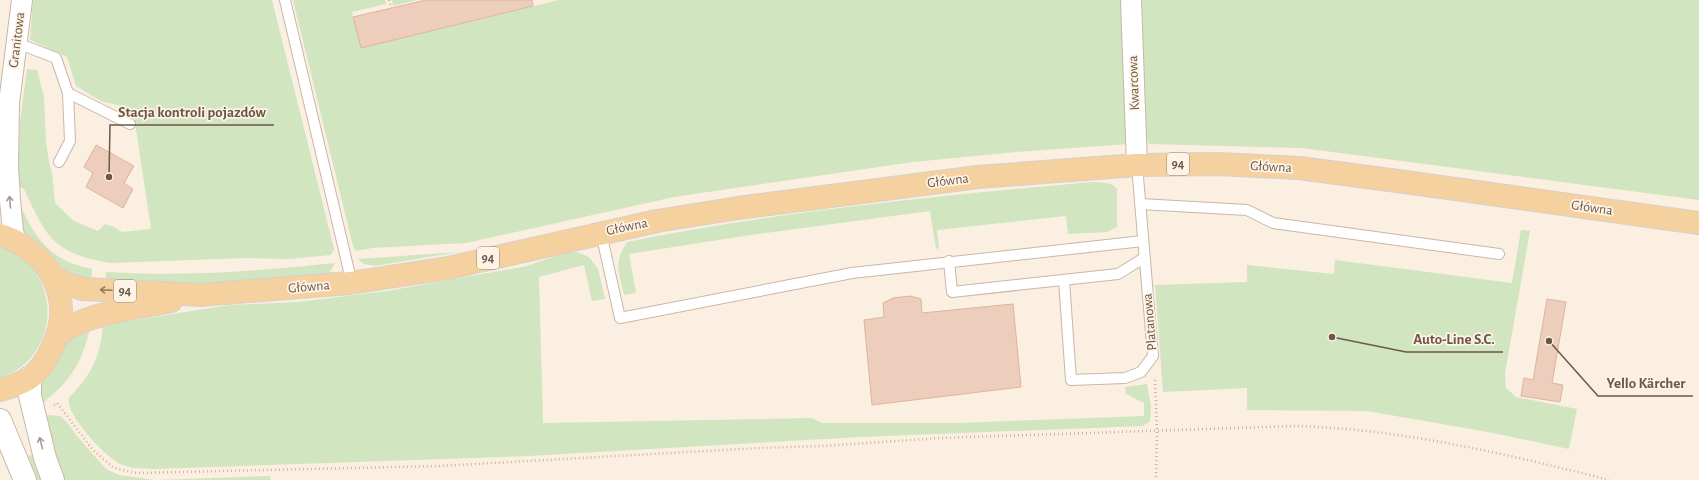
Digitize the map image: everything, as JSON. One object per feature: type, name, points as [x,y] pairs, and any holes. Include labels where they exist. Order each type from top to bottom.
[{"type":"main road","name":"Główna","points":[[59,334],[69,327],[84,320],[201,295],[350,283],[448,268],[657,221],[738,208],[978,177],[1137,165],[1220,164],[1299,168],[1699,223]]},
{"type":"main road","name":"94","points":[[0,390],[13,386],[30,377],[46,360],[59,334],[61,320],[61,304],[58,290],[52,276],[43,262],[35,254],[8,238]]},
{"type":"main road","name":"Główna","points":[[52,276],[65,283],[83,289],[201,295]]},
{"type":"main road","points":[[30,377],[30,396],[45,458],[53,480]]},
{"type":"main road","points":[[0,420],[25,480]]},
{"type":"street","name":"Granitowa","points":[[0,132],[8,103],[22,0]]},
{"type":"street","name":"Kwarcowa","points":[[1131,0],[1137,165]]},
{"type":"street","name":"Granitowa","points":[[8,103],[10,200],[13,231],[8,238]]},
{"type":"lane","points":[[285,0],[349,271],[350,283]]},
{"type":"lane","points":[[17,43],[56,58],[68,93],[70,141],[59,162]]},
{"type":"lane","points":[[68,93],[130,124]]},
{"type":"lane","name":"Platanowa","points":[[1137,165],[1152,356]]},
{"type":"lane","points":[[1140,204],[1247,210],[1273,223],[1499,254]]},
{"type":"lane","points":[[601,233],[620,318],[852,273],[1143,240]]},
{"type":"lane","points":[[949,261],[952,292],[1118,274],[1144,258]]},
{"type":"lane","points":[[1064,280],[1072,380],[1125,378],[1141,372],[1152,356]]},
{"type":"path","points":[[389,0],[392,8]]},
{"type":"path","name":"Platanowa","points":[[1152,356],[1157,431],[1156,480]]},
{"type":"path","points":[[57,403],[93,450],[114,468],[136,473],[161,474],[439,466],[640,454],[823,446],[940,438],[1276,426],[1324,426],[1441,442],[1495,452],[1609,480]]},
{"type":"green space","points":[[33,0],[272,0],[334,249],[331,255],[289,259],[246,258],[110,263],[76,254],[54,241],[39,220],[24,189],[18,186],[20,122],[27,69],[37,70],[44,97],[46,143],[52,173],[55,203],[74,221],[98,231],[105,224],[122,232],[151,229],[133,109],[101,101],[76,86],[67,57],[30,40]]},
{"type":"green space","points":[[293,0],[385,0],[386,4],[352,12],[361,48],[559,0],[1124,0],[1128,144],[1016,152],[913,162],[674,197],[466,243],[372,248],[356,251],[353,246]]},
{"type":"green space","points":[[392,0],[417,0],[393,6]]},
{"type":"green space","points":[[1140,0],[1699,0],[1699,200],[1302,148],[1149,144],[1145,135]]},
{"type":"green space","points":[[1092,182],[1109,184],[1115,186],[1117,189],[1117,227],[1107,232],[1068,234],[1066,216],[937,230],[939,248],[936,249],[930,211],[750,235],[629,254],[636,293],[624,295],[618,268],[620,256],[627,242],[685,231],[800,213],[917,199]]},
{"type":"green space","points":[[19,203],[32,228],[46,247],[66,261],[92,269],[91,286],[64,275],[27,237],[22,227]]},
{"type":"green space","points":[[1521,230],[1530,231],[1505,373],[1506,388],[1516,397],[1577,409],[1569,449],[1488,432],[1367,411],[1247,410],[1247,388],[1163,392],[1155,285],[1247,282],[1247,265],[1334,274],[1335,260],[1512,283]]},
{"type":"green space","points":[[0,246],[20,257],[38,276],[45,293],[48,310],[46,327],[40,343],[30,358],[17,370],[0,378]]},
{"type":"green space","points":[[459,252],[375,266],[364,264],[358,259]]},
{"type":"green space","points":[[577,252],[589,257],[598,269],[605,299],[592,301],[584,265],[539,277],[543,423],[812,418],[822,423],[957,423],[1144,416],[1144,403],[1126,394],[1125,387],[1147,384],[1151,407],[1150,421],[1143,426],[860,437],[528,456],[154,469],[128,467],[114,460],[88,435],[73,414],[69,405],[69,398],[81,385],[94,365],[100,345],[103,325],[230,305],[298,302],[387,291],[527,266],[564,253]]},
{"type":"green space","points":[[335,263],[329,274],[172,286],[105,286],[106,272],[164,274],[221,272]]},
{"type":"green space","points":[[90,328],[83,352],[73,372],[59,389],[40,405],[40,380],[55,361],[67,342]]},
{"type":"green space","points":[[48,415],[60,416],[66,421],[106,469],[119,475],[154,480],[63,480],[44,418]]},
{"type":"green space","points":[[37,452],[47,480],[32,480],[24,458]]},
{"type":"green space","points":[[270,476],[271,480],[154,480]]},
{"type":"building","points":[[426,0],[532,0],[533,6],[361,48],[353,17]]},
{"type":"building","points":[[96,145],[134,166],[124,183],[133,189],[123,208],[86,187],[93,173],[84,167]]},
{"type":"building","points":[[910,296],[921,299],[922,313],[1013,304],[1021,387],[872,405],[864,320],[884,317],[883,303],[893,298]]},
{"type":"building","points":[[1547,299],[1566,302],[1552,383],[1563,385],[1560,402],[1521,396],[1524,378],[1533,380]]},
{"type":"place","name":"Stacja kontroli pojazdów","points":[[109,177]]},
{"type":"place","name":"Auto-Line S.C.","points":[[1332,337]]},
{"type":"place","name":"Yello Kärcher","points":[[1549,341]]}]
